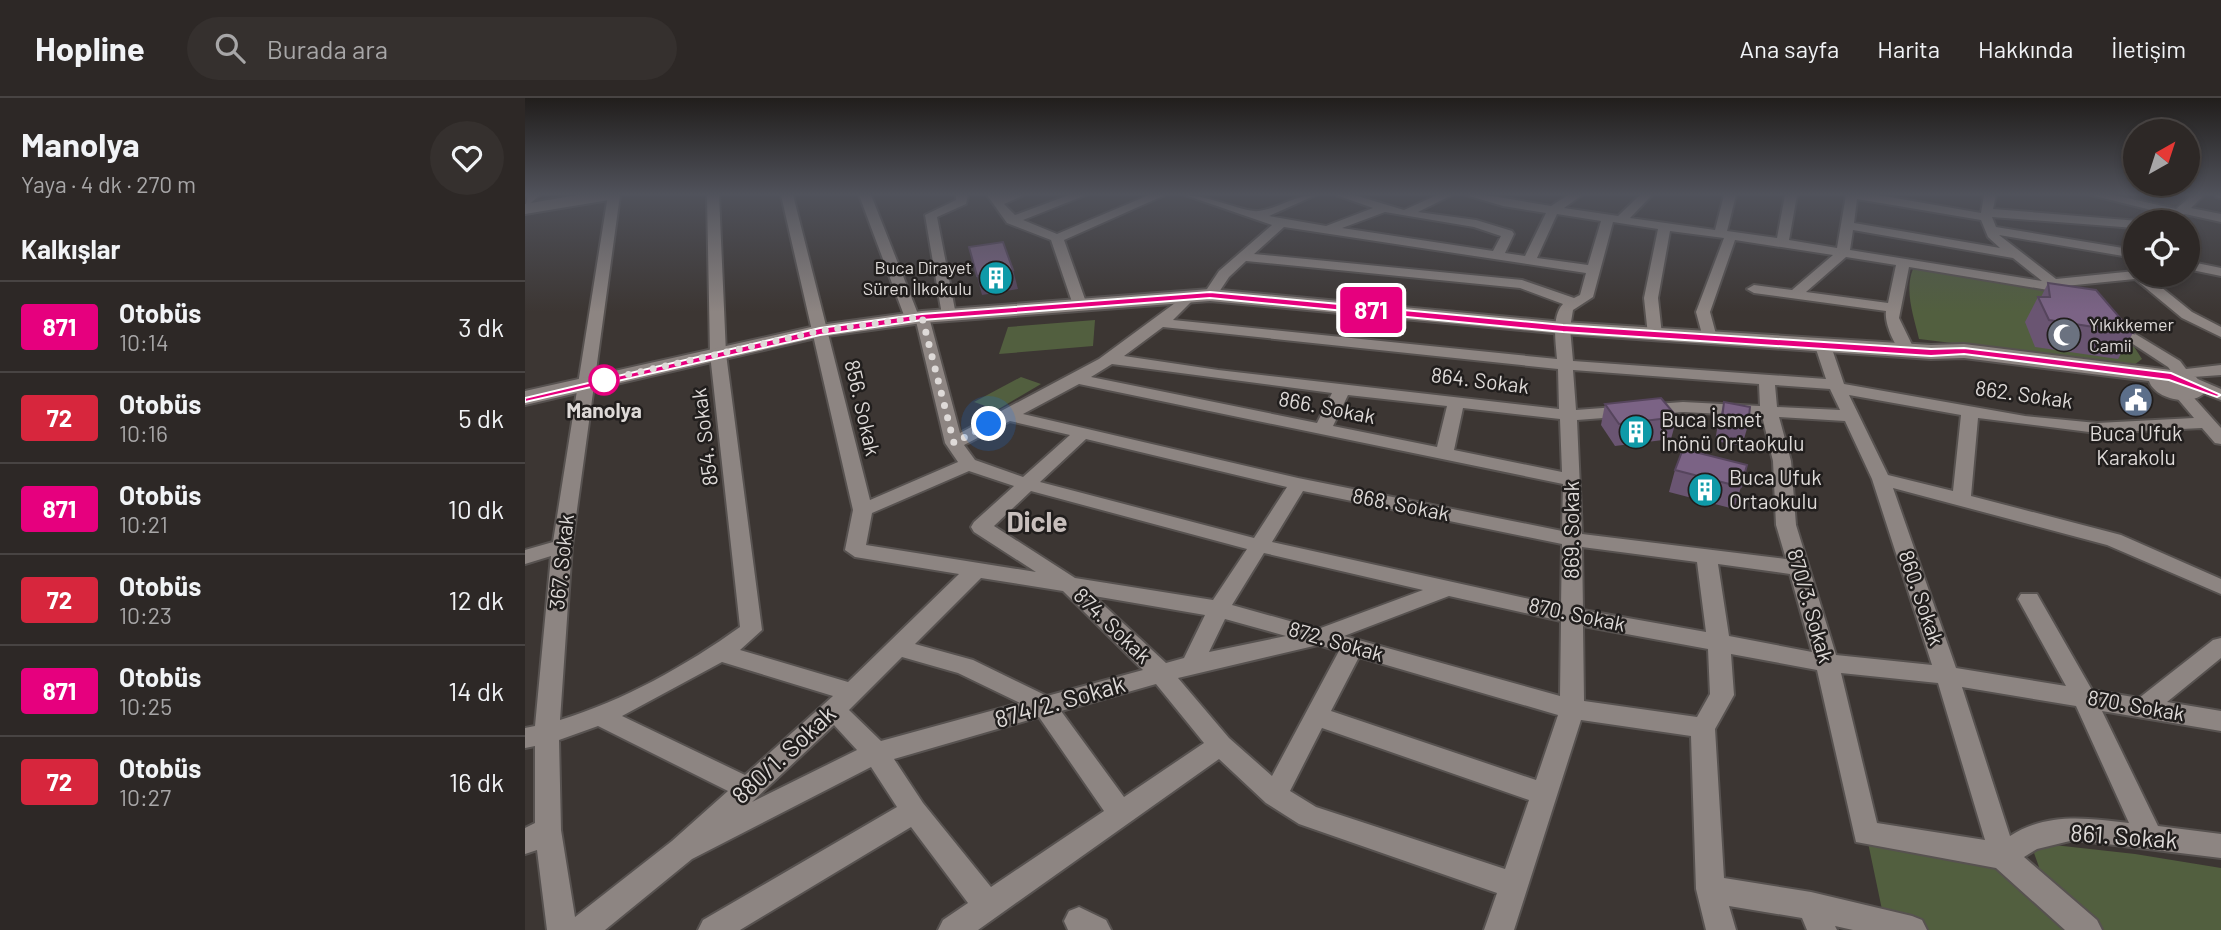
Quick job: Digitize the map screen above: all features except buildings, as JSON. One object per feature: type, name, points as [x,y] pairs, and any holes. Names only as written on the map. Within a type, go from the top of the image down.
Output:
[{"type":"main road","points":[[525,398],[820,331],[917,317],[1200,295],[1563,328],[1931,352],[2177,381]]},
{"type":"street","name":"367. Sokak","points":[[562,930],[536,836],[536,736],[605,234]]},
{"type":"street","name":"854. Sokak","points":[[714,234],[718,354],[751,630],[720,653]]},
{"type":"street","name":"856. Sokak","points":[[796,234],[863,510],[855,550]]},
{"type":"street","points":[[863,510],[969,464],[954,443],[917,317],[882,234]]},
{"type":"street","points":[[934,234],[949,315]]},
{"type":"street","points":[[1046,234],[1057,238],[1067,234]]},
{"type":"street","points":[[954,443],[1074,378],[1164,323],[1270,234]]},
{"type":"street","points":[[1349,234],[1593,270]]},
{"type":"street","points":[[1497,257],[1507,234]]},
{"type":"street","points":[[1529,262],[1542,234]]},
{"type":"street","points":[[1563,328],[1566,308],[1586,297],[1593,270],[1609,234]]},
{"type":"street","points":[[1655,335],[1651,298],[1663,234]]},
{"type":"street","points":[[1710,338],[1703,312],[1725,234],[2062,289],[2123,278]]},
{"type":"street","points":[[1782,243],[1784,234]]},
{"type":"street","points":[[1794,295],[1843,253],[1846,234]]},
{"type":"street","points":[[1898,234],[2013,254]]},
{"type":"street","points":[[1993,234],[2013,254],[2062,289]]},
{"type":"street","points":[[2013,234],[2123,253]]},
{"type":"street","points":[[1057,238],[1080,305]]},
{"type":"street","points":[[1242,257],[1522,284],[1574,303]]},
{"type":"street","points":[[1903,263],[1892,318],[1907,351]]},
{"type":"street","points":[[2200,268],[2221,272]]},
{"type":"street","points":[[2153,287],[2187,315],[2221,333]]},
{"type":"street","points":[[1754,289],[1892,308]]},
{"type":"street","points":[[2094,311],[2145,348],[2173,364],[2177,381],[2206,423],[2221,439]]},
{"type":"street","name":"862. Sokak","points":[[1164,323],[1566,365],[1766,378],[1836,386],[2025,421],[2097,428],[2206,423]]},
{"type":"street","name":"869. Sokak","points":[[1499,930],[1572,709],[1573,480],[1563,328]]},
{"type":"street","name":"860. Sokak","points":[[1823,346],[1849,416],[1881,479],[1947,675],[2003,856]]},
{"type":"street","name":"864. Sokak","points":[[1106,358],[1218,375],[1343,387],[1570,415],[1683,407],[1849,416]]},
{"type":"street","points":[[2177,381],[2221,370]]},
{"type":"street","name":"866. Sokak","points":[[1074,378],[1322,431],[1573,480]]},
{"type":"street","name":"870/3. Sokak","points":[[1766,378],[1769,410],[1782,461],[1786,525],[1827,663],[1866,833],[2003,856]]},
{"type":"street","points":[[2177,381],[2221,395]]},
{"type":"street","points":[[2177,381],[2221,402]]},
{"type":"street","points":[[1322,431],[1343,387]]},
{"type":"street","points":[[1444,455],[1456,402]]},
{"type":"street","points":[[1961,497],[1967,463],[1970,411]]},
{"type":"street","name":"868. Sokak","points":[[1007,415],[1299,484],[1571,539],[1800,568]]},
{"type":"street","points":[[1029,485],[1081,434]]},
{"type":"street","name":"870. Sokak","points":[[969,464],[992,475],[1261,546],[1719,645],[1827,663],[1947,675],[2221,720]]},
{"type":"street","points":[[1881,479],[1961,497],[2113,540],[2221,587]]},
{"type":"street","points":[[1192,665],[1219,609],[1299,484]]},
{"type":"street","name":"872. Sokak","points":[[1029,485],[981,527],[1066,582],[1219,609],[1572,709],[1703,728]]},
{"type":"street","points":[[525,556],[562,546]]},
{"type":"street","name":"874. Sokak","points":[[855,550],[1066,582],[1161,673],[1220,745],[1275,795],[1308,816],[1515,886]]},
{"type":"street","points":[[1706,555],[1719,645],[1722,695],[1703,728],[1710,890],[1721,930]]},
{"type":"street","name":"880/1. Sokak","points":[[582,930],[682,850],[842,701],[977,569]]},
{"type":"street","name":"874/2. Sokak","points":[[682,850],[876,753],[1161,673],[1319,637],[1451,587]]},
{"type":"street","points":[[2029,599],[2084,697],[2149,836]]},
{"type":"street","points":[[1275,795],[1353,646]]},
{"type":"street","points":[[2146,706],[2221,646]]},
{"type":"street","points":[[897,647],[965,666],[1020,691],[1044,706],[1121,814]]},
{"type":"street","points":[[536,736],[600,716],[720,653],[842,701],[914,811],[989,907]]},
{"type":"street","points":[[600,716],[748,789]]},
{"type":"street","points":[[1316,716],[1545,794]]},
{"type":"street","points":[[953,930],[1220,745]]},
{"type":"street","points":[[713,930],[914,811]]},
{"type":"street","name":"861. Sokak","points":[[2003,856],[2030,838],[2074,828],[2221,846]]},
{"type":"street","points":[[2003,856],[2087,930]]},
{"type":"street","points":[[1710,890],[1817,918],[1912,930]]},
{"type":"green space","points":[[1913,269],[2058,291],[2133,345],[2142,359],[2134,365],[1919,339],[1909,286]]},
{"type":"green space","points":[[1095,320],[1093,346],[999,354],[1008,327]]},
{"type":"green space","points":[[1021,377],[1041,384],[997,410],[974,402]]},
{"type":"green space","points":[[1866,833],[2003,856],[2039,867],[2034,853],[2045,844],[2135,854],[2221,868],[2221,930],[1912,930],[1885,924]]},
{"type":"bus line","name":"871","points":[[525,398],[820,331],[922,317],[1210,295],[1563,328],[1931,352],[1964,351],[2171,377],[2221,395]]},
{"type":"place","name":"Buca Dirayet Süren İlkokulu","points":[[996,278]]},
{"type":"place","name":"Yıkıkkemer Camii","points":[[2064,335]]},
{"type":"place","name":"Manolya","points":[[604,380]]},
{"type":"place","name":"Buca Ufuk Karakolu","points":[[2136,400]]},
{"type":"place","name":"Buca İsmet İnönü Ortaokulu","points":[[1636,432]]},
{"type":"place","name":"Buca Ufuk Ortaokulu","points":[[1705,490]]},
{"type":"district","name":"Dicle","points":[[1037,522]]},
{"type":"route","points":[[604,380],[820,331],[922,317],[954,443],[989,424]]}]
